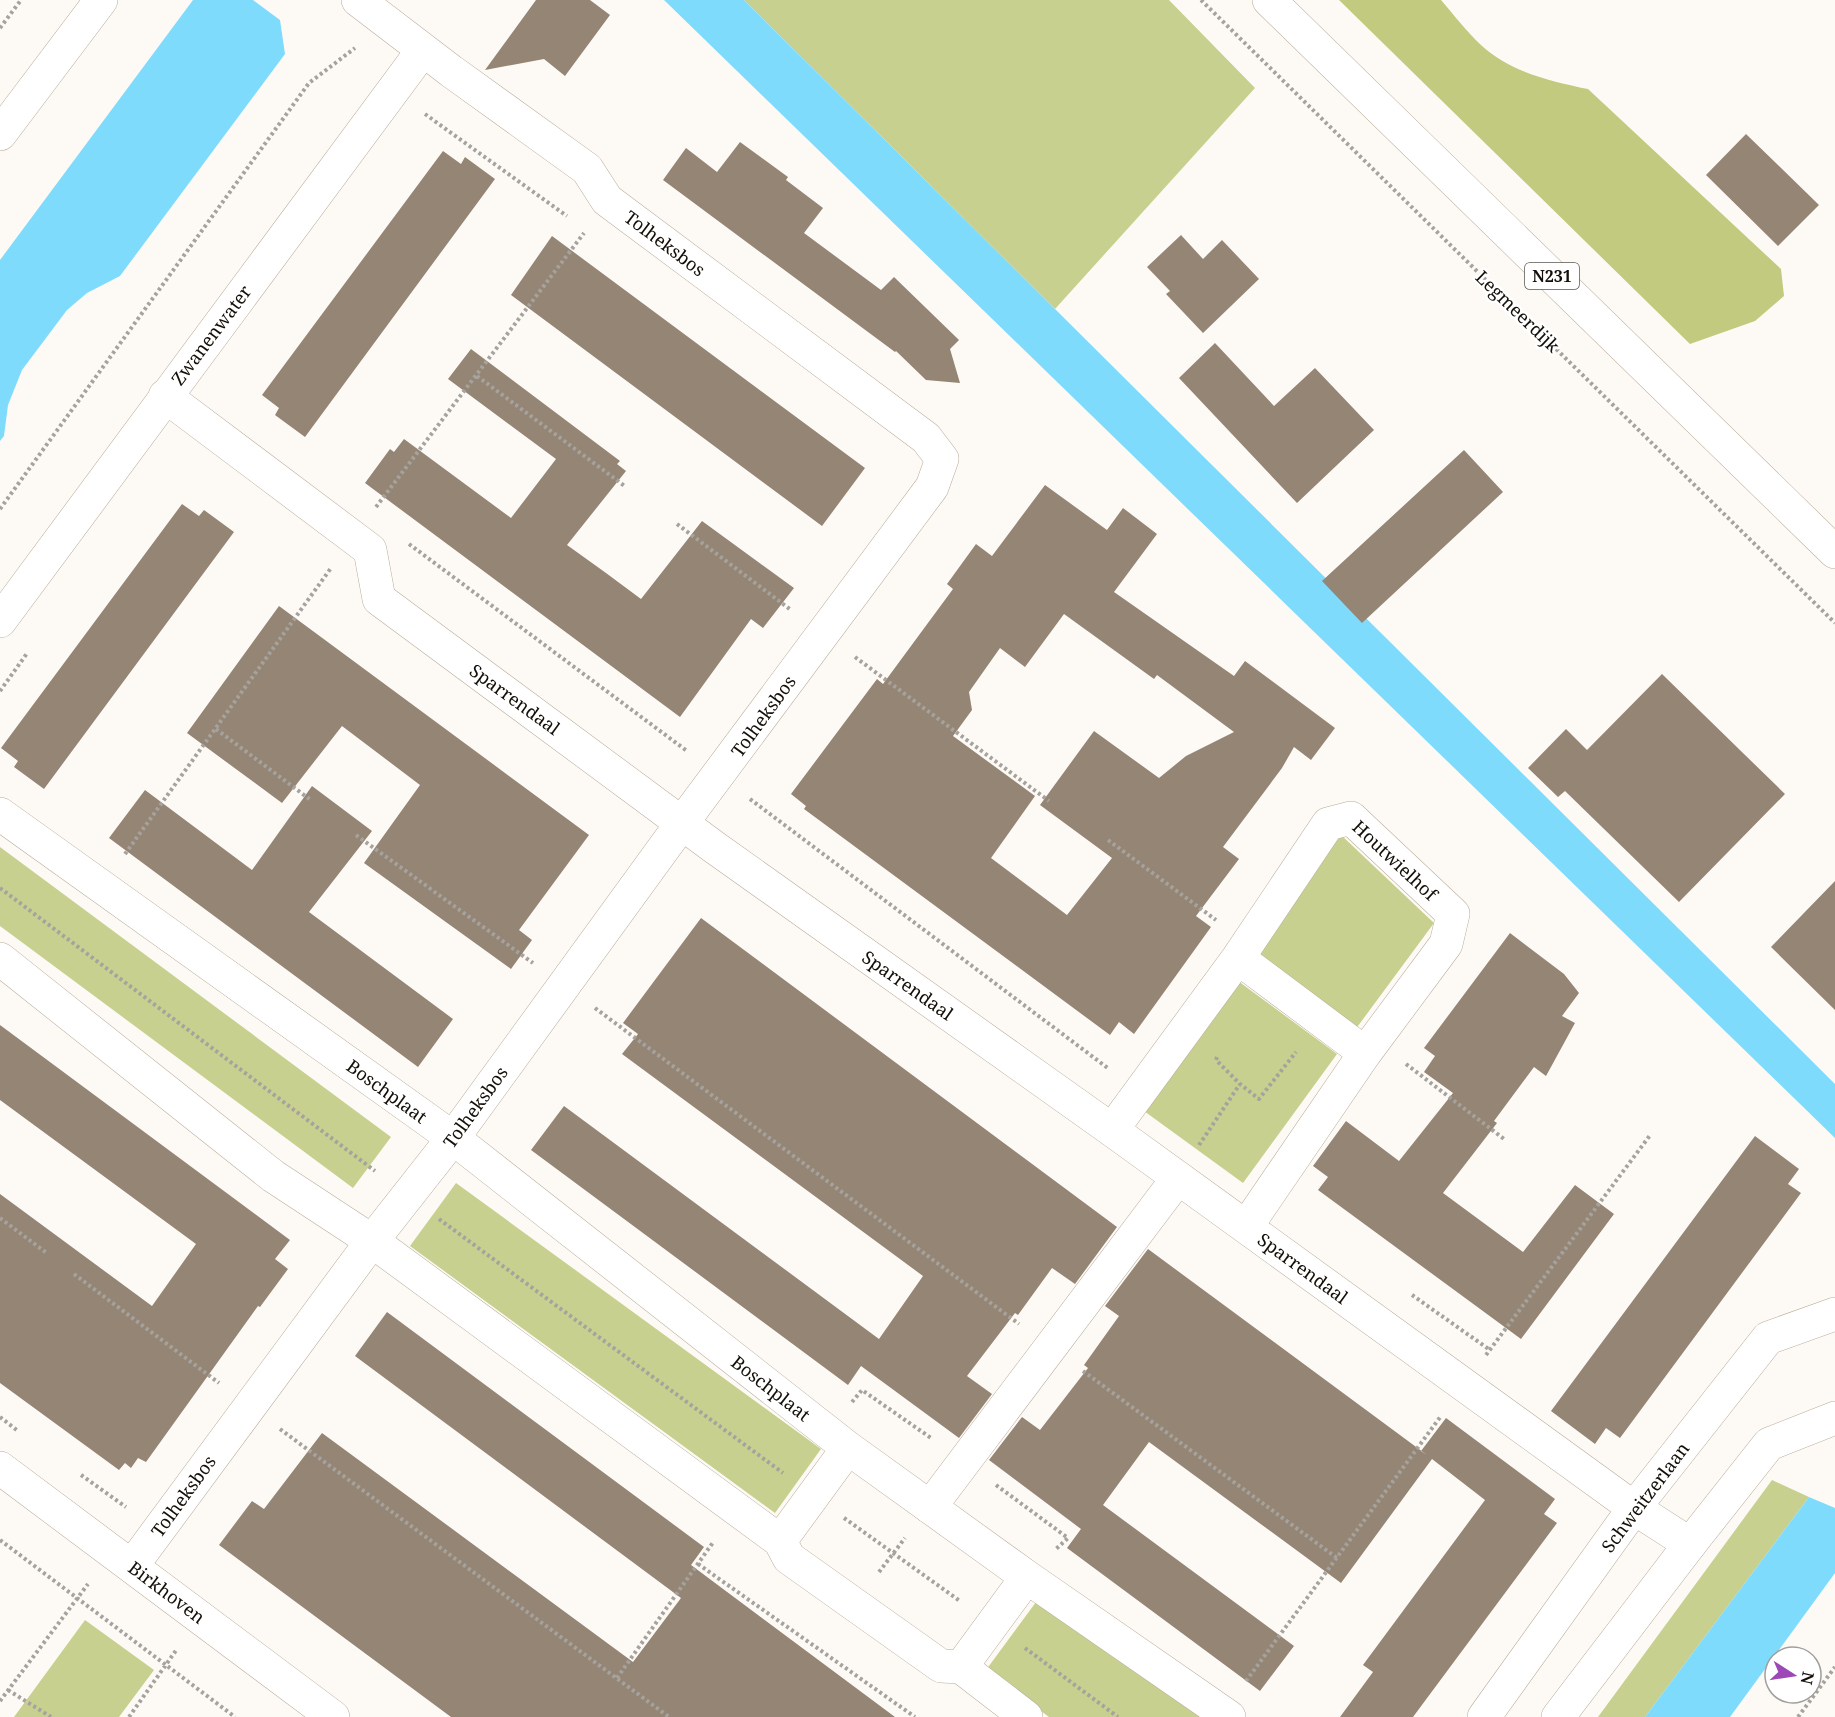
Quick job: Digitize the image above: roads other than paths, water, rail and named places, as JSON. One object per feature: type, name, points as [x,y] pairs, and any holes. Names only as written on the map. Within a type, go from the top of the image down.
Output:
[{"type":"street","points":[[0,134],[101,0]]},
{"type":"street","name":"Tolheksbos","points":[[132,1566],[372,1241],[453,1138],[682,823],[932,487],[942,459],[926,438],[607,200],[587,169],[358,0]]},
{"type":"street","name":"N231","points":[[1269,0],[1835,552]]},
{"type":"street","name":"Zwanenwater","points":[[0,621],[423,50]]},
{"type":"street","name":"Sparrendaal","points":[[165,396],[370,550],[379,599],[682,823],[1112,1130],[1634,1508],[1689,1544]]},
{"type":"street","name":"Boschplaat","points":[[0,814],[453,1138],[838,1441],[1027,1577],[1226,1715]]},
{"type":"street","name":"Houtwielhof","points":[[1112,1130],[1243,951],[1328,824],[1351,818],[1453,914],[1446,944],[1369,1047],[1246,1227]]},
{"type":"street","points":[[1243,951],[1321,1020],[1369,1047]]},
{"type":"street","points":[[0,959],[273,1176],[372,1241],[780,1541],[789,1558],[941,1666],[961,1667],[1026,1717]]},
{"type":"street","points":[[930,1507],[1178,1178]]},
{"type":"street","name":"Schweitzerlaan","points":[[1484,1717],[1634,1508],[1768,1338],[1835,1314]]},
{"type":"street","points":[[1558,1717],[1689,1544],[1769,1444],[1835,1418]]},
{"type":"street","points":[[780,1541],[814,1496],[838,1441]]},
{"type":"street","name":"Birkhoven","points":[[0,1468],[333,1717]]},
{"type":"street","points":[[961,1667],[1027,1577]]},
{"type":"water","points":[[193,0],[253,0],[280,20],[285,54],[120,276],[87,293],[67,310],[22,370],[8,405],[4,436],[0,441],[0,260]]},
{"type":"water","points":[[664,0],[744,0],[1835,1084],[1835,1138]]},
{"type":"water","points":[[1809,1497],[1835,1508],[1835,1573],[1782,1645],[1763,1645],[1763,1672],[1730,1717],[1645,1717]]}]
